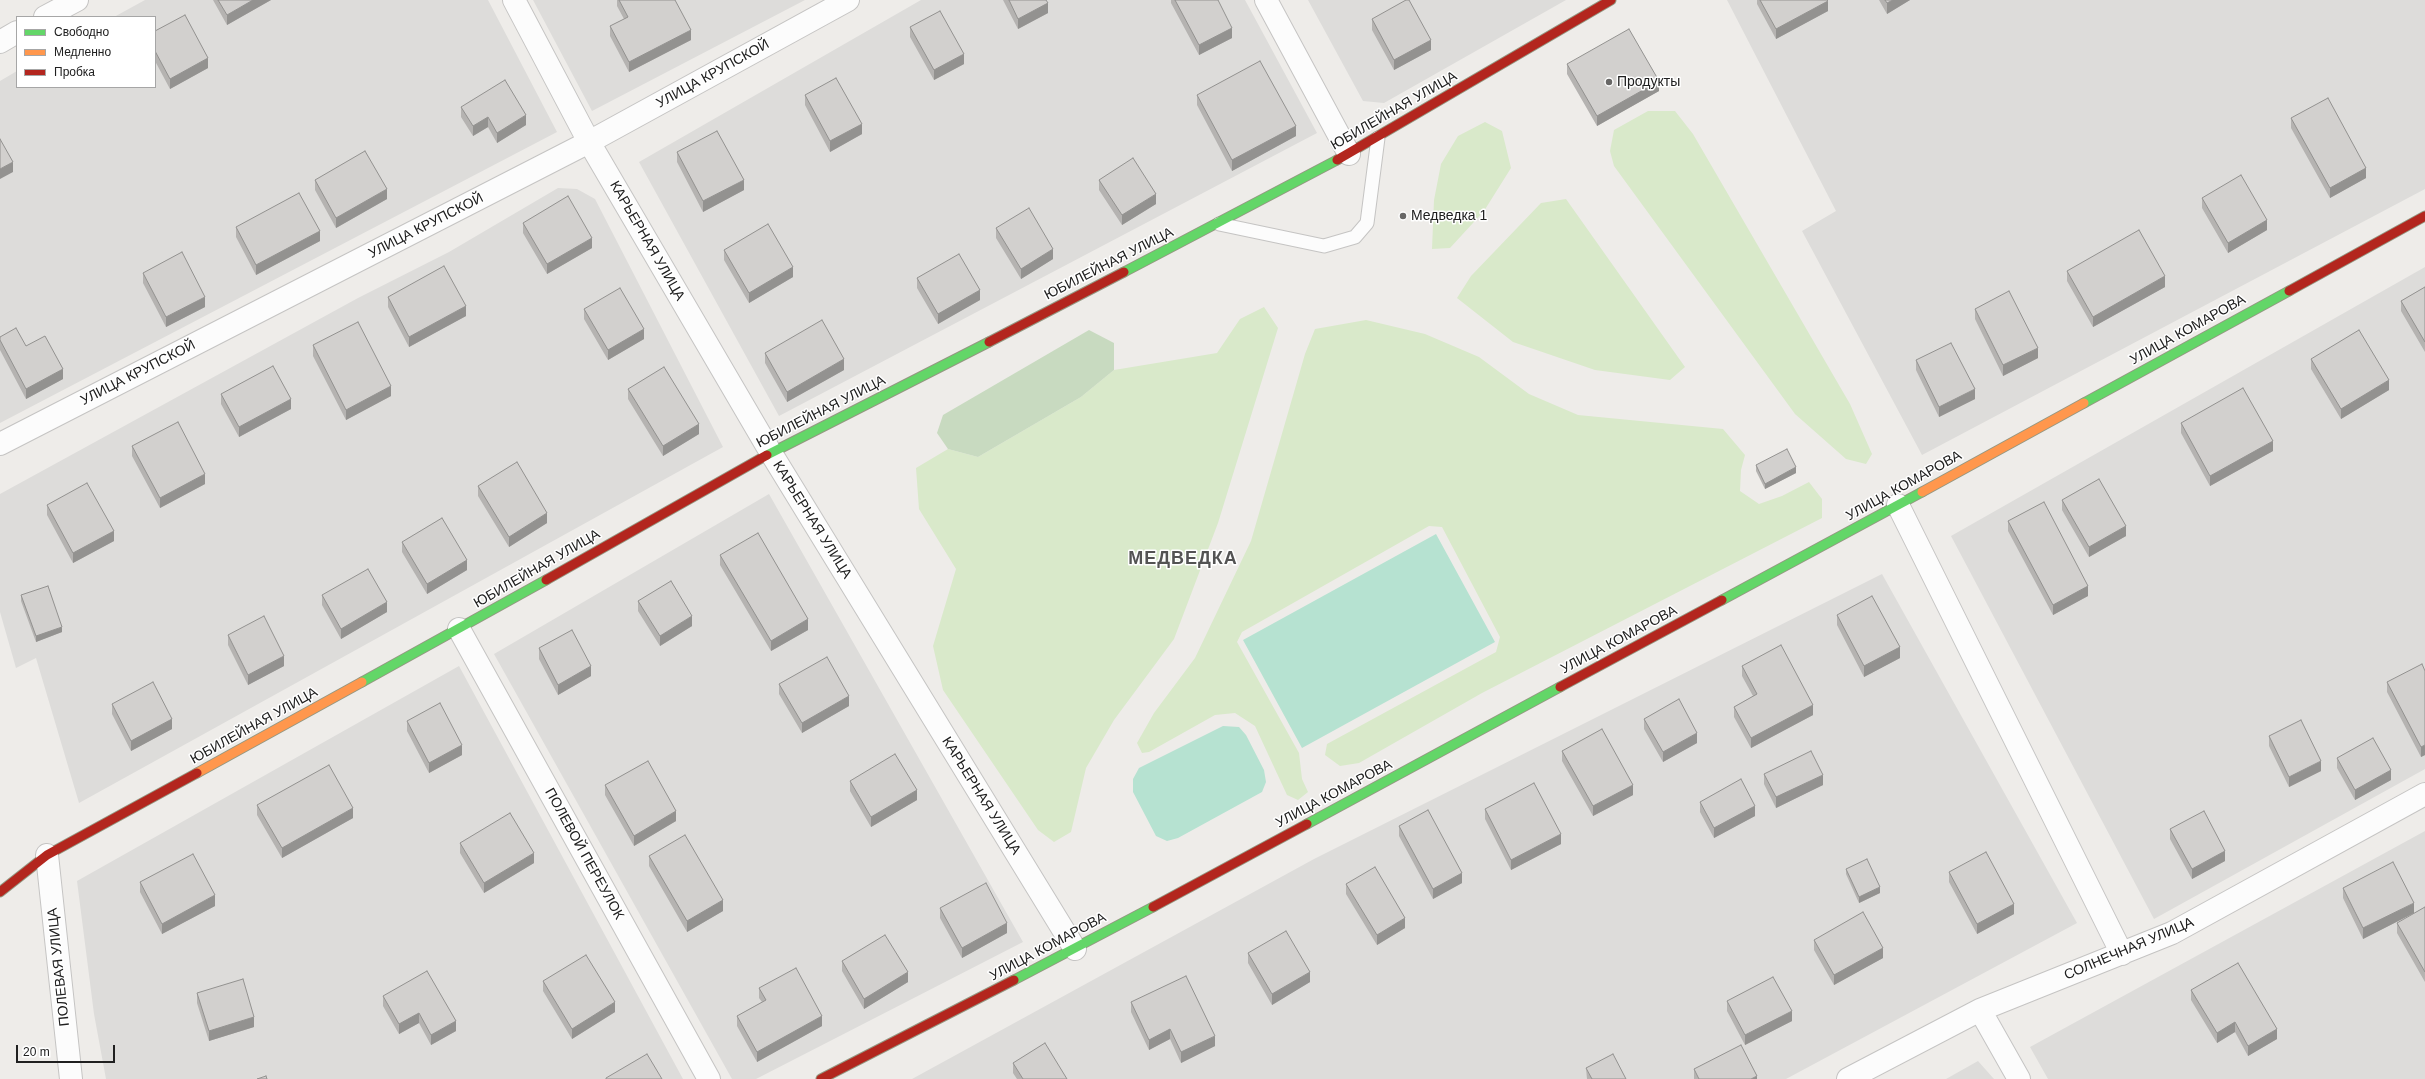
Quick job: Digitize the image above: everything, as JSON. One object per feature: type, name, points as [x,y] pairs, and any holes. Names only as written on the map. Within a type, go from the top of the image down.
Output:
[{"type":"street","points":[[47,16],[77,0]]},
{"type":"street","name":"КАРЬЕРНАЯ УЛИЦА","points":[[514,0],[589,142],[770,453],[1075,949]]},
{"type":"street","name":"УЛИЦА КРУПСКОЙ","points":[[0,444],[589,142],[848,0]]},
{"type":"street","points":[[1266,0],[1349,154]]},
{"type":"street","name":"ЮБИЛЕЙНАЯ УЛИЦА","points":[[0,892],[47,855],[459,629],[770,453],[1219,224],[1349,154],[1611,0]]},
{"type":"street","points":[[0,42],[16,33]]},
{"type":"street","name":"УЛИЦА КОМАРОВА","points":[[821,1079],[1075,949],[1898,505],[2425,216]]},
{"type":"street","points":[[1898,505],[2122,954]]},
{"type":"street","name":"ПОЛЕВОЙ ПЕРЕУЛОК","points":[[459,629],[709,1079]]},
{"type":"street","name":"СОЛНЕЧНАЯ УЛИЦА","points":[[1848,1079],[1980,1010],[2172,933],[2425,794]]},
{"type":"street","name":"ПОЛЕВАЯ УЛИЦА","points":[[47,855],[71,1079]]},
{"type":"street","points":[[1980,1010],[2019,1079]]},
{"type":"lane","points":[[1219,224],[1324,246],[1355,237],[1367,223],[1378,138]]},
{"type":"shaded area","points":[[145,0],[488,0],[557,132],[0,423],[0,81],[16,72],[16,88],[156,88],[156,16],[116,16]]},
{"type":"shaded area","points":[[533,0],[805,0],[592,111]]},
{"type":"shaded area","points":[[921,0],[1245,0],[1317,133],[779,416],[639,162]]},
{"type":"shaded area","points":[[1308,0],[1566,0],[1384,103],[1363,101]]},
{"type":"shaded area","points":[[1727,0],[2425,0],[2425,189],[1922,455],[1802,231],[1836,211]]},
{"type":"shaded area","points":[[558,188],[577,189],[595,199],[723,447],[79,803],[36,658],[16,668],[0,612],[0,494],[358,298],[449,252]]},
{"type":"shaded area","points":[[2425,267],[2425,769],[2154,919],[1951,536]]},
{"type":"shaded area","points":[[769,494],[1023,942],[756,1079],[732,1079],[494,654]]},
{"type":"shaded area","points":[[1882,574],[2077,923],[1786,1079],[912,1079],[1314,859]]},
{"type":"shaded area","points":[[459,666],[683,1079],[106,1079],[94,1014],[77,881]]},
{"type":"shaded area","points":[[2425,831],[2425,1079],[2048,1079],[2030,1047]]},
{"type":"shaded area","points":[[1978,1061],[1994,1079],[1946,1079]]},
{"type":"green space","points":[[1648,111],[1675,111],[1693,134],[1850,404],[1872,454],[1866,464],[1846,459],[1795,414],[1614,166],[1610,151],[1614,130]]},
{"type":"green space","points":[[1485,122],[1502,131],[1511,168],[1484,211],[1450,248],[1432,249],[1434,200],[1441,164],[1458,136]]},
{"type":"green space","points":[[1566,199],[1685,367],[1670,380],[1595,370],[1513,342],[1457,298],[1471,276],[1541,203]]},
{"type":"green space","points":[[1264,307],[1278,328],[1218,523],[1174,639],[1114,720],[1086,768],[1071,832],[1054,842],[1038,830],[943,690],[933,646],[956,569],[919,509],[916,468],[948,449],[978,457],[1081,397],[1114,370],[1217,353],[1240,319]]},
{"type":"green space","points":[[1366,320],[1425,334],[1479,357],[1529,394],[1578,415],[1723,429],[1745,455],[1741,470],[1740,491],[1759,504],[1782,496],[1809,482],[1822,499],[1822,518],[1482,693],[1359,763],[1340,766],[1325,755],[1327,744],[1496,652],[1500,637],[1442,527],[1429,526],[1242,632],[1237,642],[1299,753],[1302,779],[1308,792],[1298,800],[1287,795],[1255,726],[1235,713],[1215,715],[1149,752],[1142,753],[1137,743],[1154,713],[1195,658],[1251,541],[1305,354],[1315,329]]},
{"type":"green space","points":[[1089,330],[1114,343],[1114,370],[1081,397],[978,457],[948,449],[937,433],[943,415]]},
{"type":"green space","points":[[1436,534],[1495,642],[1302,748],[1243,640]]},
{"type":"green space","points":[[1223,726],[1239,727],[1246,735],[1264,770],[1266,782],[1262,792],[1178,838],[1167,841],[1156,836],[1133,792],[1133,779],[1139,768]]},
{"type":"building","points":[[218,0],[253,0],[227,15]]},
{"type":"building","points":[[619,0],[675,0],[691,30],[629,62],[610,26],[628,17]]},
{"type":"building","points":[[1009,0],[1046,0],[1048,3],[1018,19]]},
{"type":"building","points":[[1175,0],[1218,0],[1232,28],[1199,45]]},
{"type":"building","points":[[1406,0],[1409,0],[1431,40],[1394,60],[1372,19]]},
{"type":"building","points":[[1760,0],[1827,0],[1828,1],[1776,29]]},
{"type":"building","points":[[1885,0],[1893,0],[1887,3]]},
{"type":"building","points":[[940,11],[964,54],[934,70],[910,27]]},
{"type":"building","points":[[185,15],[208,58],[170,79],[156,53],[156,30]]},
{"type":"building","points":[[1629,29],[1659,81],[1597,116],[1567,64]]},
{"type":"building","points":[[1260,61],[1296,126],[1232,160],[1197,95]]},
{"type":"building","points":[[836,78],[862,124],[830,141],[805,95]]},
{"type":"building","points":[[505,80],[526,115],[497,133],[488,117],[473,126],[461,107]]},
{"type":"building","points":[[2328,98],[2366,168],[2330,188],[2291,118]]},
{"type":"building","points":[[717,131],[744,180],[703,201],[677,152]]},
{"type":"building","points":[[0,139],[13,162],[0,169]]},
{"type":"building","points":[[365,151],[387,189],[336,218],[315,180]]},
{"type":"building","points":[[1133,158],[1156,194],[1122,215],[1099,180]]},
{"type":"building","points":[[2241,175],[2267,220],[2228,243],[2202,198]]},
{"type":"building","points":[[299,193],[320,231],[256,265],[236,227]]},
{"type":"building","points":[[568,196],[592,238],[547,264],[523,223]]},
{"type":"building","points":[[1029,208],[1053,249],[1021,269],[996,228]]},
{"type":"building","points":[[768,224],[793,267],[749,293],[724,250]]},
{"type":"building","points":[[2139,230],[2165,276],[2093,317],[2067,271]]},
{"type":"building","points":[[182,252],[205,297],[166,317],[143,273]]},
{"type":"building","points":[[959,254],[980,290],[938,314],[917,278]]},
{"type":"building","points":[[444,266],[466,306],[409,337],[388,297]]},
{"type":"building","points":[[2425,287],[2425,342],[2401,301]]},
{"type":"building","points":[[620,288],[644,329],[608,350],[584,309]]},
{"type":"building","points":[[2009,291],[2038,348],[2003,365],[1975,309]]},
{"type":"building","points":[[822,320],[844,359],[787,392],[765,353]]},
{"type":"building","points":[[358,322],[391,386],[346,410],[313,345]]},
{"type":"building","points":[[16,328],[26,346],[45,336],[63,369],[26,389],[0,340],[0,337]]},
{"type":"building","points":[[2359,330],[2389,380],[2341,409],[2311,359]]},
{"type":"building","points":[[1951,343],[1975,389],[1939,407],[1916,360]]},
{"type":"building","points":[[273,366],[291,399],[239,427],[221,394]]},
{"type":"building","points":[[664,367],[699,424],[663,446],[628,389]]},
{"type":"building","points":[[2243,388],[2273,441],[2210,476],[2181,423]]},
{"type":"building","points":[[178,422],[205,474],[160,498],[132,446]]},
{"type":"building","points":[[1787,449],[1796,467],[1765,484],[1756,465]]},
{"type":"building","points":[[517,462],[547,513],[509,537],[478,486]]},
{"type":"building","points":[[2099,479],[2126,526],[2089,547],[2062,500]]},
{"type":"building","points":[[87,483],[114,531],[73,553],[47,505]]},
{"type":"building","points":[[2044,502],[2088,586],[2053,605],[2008,521]]},
{"type":"building","points":[[442,518],[467,560],[427,584],[402,542]]},
{"type":"building","points":[[758,533],[808,619],[771,641],[720,555]]},
{"type":"building","points":[[368,569],[387,602],[341,629],[322,595]]},
{"type":"building","points":[[671,581],[692,616],[660,636],[638,601]]},
{"type":"building","points":[[48,586],[62,627],[36,636],[21,595]]},
{"type":"building","points":[[1872,596],[1900,647],[1864,666],[1837,615]]},
{"type":"building","points":[[264,616],[284,656],[248,675],[228,635]]},
{"type":"building","points":[[572,630],[591,666],[558,685],[539,648]]},
{"type":"building","points":[[1781,645],[1813,705],[1751,738],[1734,707],[1757,694],[1742,666]]},
{"type":"building","points":[[827,657],[849,696],[802,723],[779,684]]},
{"type":"building","points":[[2422,664],[2425,671],[2425,745],[2421,747],[2387,682]]},
{"type":"building","points":[[153,682],[172,719],[131,741],[112,704]]},
{"type":"building","points":[[1679,699],[1697,733],[1663,752],[1644,719]]},
{"type":"building","points":[[440,703],[462,745],[429,763],[407,721]]},
{"type":"building","points":[[2301,720],[2321,761],[2289,777],[2269,736]]},
{"type":"building","points":[[1602,729],[1633,785],[1593,806],[1562,751]]},
{"type":"building","points":[[2373,738],[2391,770],[2355,790],[2337,758]]},
{"type":"building","points":[[1811,751],[1823,775],[1776,797],[1764,774]]},
{"type":"building","points":[[895,754],[917,790],[871,817],[850,781]]},
{"type":"building","points":[[648,761],[676,811],[634,836],[605,785]]},
{"type":"building","points":[[329,765],[353,808],[282,848],[257,805]]},
{"type":"building","points":[[1741,779],[1755,806],[1714,828],[1700,802]]},
{"type":"building","points":[[1534,783],[1561,834],[1511,860],[1485,809]]},
{"type":"building","points":[[1428,810],[1462,873],[1433,889],[1399,826]]},
{"type":"building","points":[[2204,811],[2225,851],[2192,869],[2170,829]]},
{"type":"building","points":[[510,813],[534,853],[484,883],[460,843]]},
{"type":"building","points":[[685,835],[723,900],[687,921],[649,856]]},
{"type":"building","points":[[1986,852],[2014,904],[1977,924],[1949,872]]},
{"type":"building","points":[[193,854],[215,895],[162,924],[140,882]]},
{"type":"building","points":[[1867,859],[1880,887],[1859,897],[1846,869]]},
{"type":"building","points":[[2393,862],[2414,903],[2363,928],[2343,888]]},
{"type":"building","points":[[1375,867],[1405,918],[1377,935],[1346,884]]},
{"type":"building","points":[[986,883],[1007,923],[962,948],[940,908]]},
{"type":"building","points":[[2425,907],[2425,972],[2397,923]]},
{"type":"building","points":[[1863,912],[1883,948],[1834,975],[1814,940]]},
{"type":"building","points":[[1286,931],[1310,972],[1272,994],[1248,953]]},
{"type":"building","points":[[885,935],[908,972],[864,999],[842,961]]},
{"type":"building","points":[[586,955],[615,1002],[572,1029],[543,981]]},
{"type":"building","points":[[2238,963],[2277,1029],[2248,1046],[2235,1022],[2217,1033],[2191,990]]},
{"type":"building","points":[[796,968],[822,1016],[757,1052],[737,1016],[766,1000],[759,988]]},
{"type":"building","points":[[427,971],[456,1021],[431,1035],[419,1013],[399,1024],[383,996]]},
{"type":"building","points":[[1186,976],[1215,1036],[1181,1052],[1170,1029],[1149,1040],[1131,1002]]},
{"type":"building","points":[[1773,977],[1792,1011],[1745,1035],[1727,1001]]},
{"type":"building","points":[[243,979],[254,1017],[209,1031],[197,993]]},
{"type":"building","points":[[1045,1043],[1067,1079],[1023,1079],[1013,1063]]},
{"type":"building","points":[[1741,1045],[1757,1076],[1751,1079],[1699,1079],[1694,1069]]},
{"type":"building","points":[[647,1054],[662,1079],[606,1079],[606,1078]]},
{"type":"building","points":[[1613,1054],[1626,1079],[1592,1079],[1586,1068]]},
{"type":"building","points":[[266,1076],[267,1079],[257,1079]]},
{"type":"traffic: fast","points":[[1124,272],[1337,160]]},
{"type":"traffic: fast","points":[[2084,403],[2289,291]]},
{"type":"traffic: fast","points":[[767,455],[989,342]]},
{"type":"traffic: fast","points":[[1722,600],[1922,492]]},
{"type":"traffic: fast","points":[[362,682],[546,580]]},
{"type":"traffic: fast","points":[[1307,824],[1560,687]]},
{"type":"traffic: fast","points":[[1014,980],[1153,907]]},
{"type":"traffic: slow","points":[[1922,492],[2084,403]]},
{"type":"traffic: slow","points":[[197,773],[362,682]]},
{"type":"traffic: jam","points":[[1337,160],[1611,0]]},
{"type":"traffic: jam","points":[[2289,291],[2425,216]]},
{"type":"traffic: jam","points":[[989,342],[1124,272]]},
{"type":"traffic: jam","points":[[546,580],[767,455]]},
{"type":"traffic: jam","points":[[1560,687],[1722,600]]},
{"type":"traffic: jam","points":[[0,892],[47,855],[197,773]]},
{"type":"traffic: jam","points":[[1153,907],[1307,824]]},
{"type":"traffic: jam","points":[[821,1079],[1014,980]]},
{"type":"place","name":"Продукты","points":[[1609,82]]},
{"type":"place","name":"Медведка 1","points":[[1403,216]]},
{"type":"district","name":"МЕДВЕДКА","points":[[1183,559]]}]
